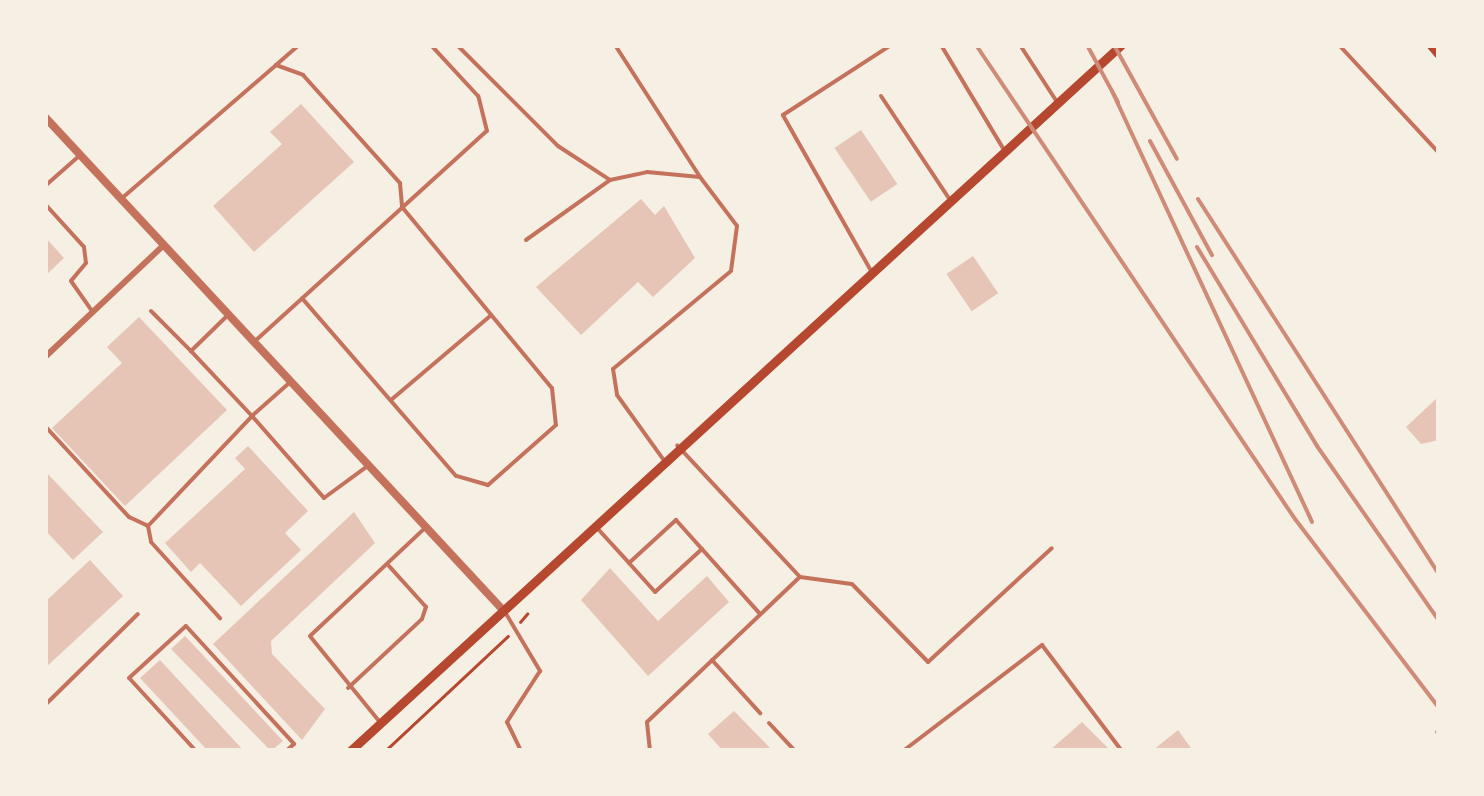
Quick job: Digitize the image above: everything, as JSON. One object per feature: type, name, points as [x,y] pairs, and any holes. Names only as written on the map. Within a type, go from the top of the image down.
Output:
[{"type":"highway","points":[[1432,45],[1439,52]]},
{"type":"main road","points":[[350,751],[948,197],[1121,45]]},
{"type":"street","points":[[45,117],[502,609]]},
{"type":"street","points":[[45,357],[164,245]]},
{"type":"lane","points":[[121,199],[299,45]]},
{"type":"lane","points":[[254,342],[488,130],[478,96],[430,45]]},
{"type":"lane","points":[[457,45],[558,146],[610,180]]},
{"type":"lane","points":[[615,45],[700,177],[737,226],[731,271],[704,301],[616,362],[611,378],[662,459]]},
{"type":"lane","points":[[870,269],[782,114],[892,45]]},
{"type":"lane","points":[[941,45],[1003,148]]},
{"type":"lane","points":[[1020,45],[1057,102]]},
{"type":"lane","points":[[1339,45],[1439,153]]},
{"type":"lane","points":[[276,64],[302,75],[400,183],[402,208],[552,388],[556,425],[488,484],[456,476],[302,298]]},
{"type":"lane","points":[[881,96],[948,197]]},
{"type":"lane","points":[[45,186],[80,154]]},
{"type":"lane","points":[[526,240],[610,180],[683,170],[700,177]]},
{"type":"lane","points":[[45,204],[84,247],[86,264],[70,281],[93,312]]},
{"type":"lane","points":[[151,311],[324,498],[369,465]]},
{"type":"lane","points":[[192,351],[228,314]]},
{"type":"lane","points":[[390,400],[491,314]]},
{"type":"lane","points":[[148,526],[252,416],[291,382]]},
{"type":"lane","points":[[45,426],[129,518],[148,526]]},
{"type":"lane","points":[[678,445],[800,578],[852,584],[928,662],[1052,548]]},
{"type":"lane","points":[[629,563],[676,520],[760,614]]},
{"type":"lane","points":[[593,524],[655,592],[702,549]]},
{"type":"lane","points":[[148,526],[151,542],[220,618]]},
{"type":"lane","points":[[380,723],[310,636],[426,527]]},
{"type":"lane","points":[[348,688],[422,620],[426,607],[388,564]]},
{"type":"lane","points":[[650,751],[648,722],[800,578]]},
{"type":"lane","points":[[502,609],[540,671],[508,722],[521,751]]},
{"type":"lane","points":[[45,705],[138,614]]},
{"type":"lane","points":[[196,751],[129,678],[186,626],[294,744],[286,751]]},
{"type":"lane","points":[[903,751],[1042,645],[1122,751]]},
{"type":"lane","points":[[712,660],[760,713]]},
{"type":"lane","points":[[769,724],[794,751]]},
{"type":"path","points":[[385,751],[508,636]]},
{"type":"building","points":[[301,104],[354,162],[254,252],[213,206],[282,144],[270,132]]},
{"type":"building","points":[[861,130],[897,184],[871,202],[834,148]]},
{"type":"building","points":[[641,199],[655,215],[664,206],[695,258],[653,297],[638,282],[581,335],[536,287]]},
{"type":"building","points":[[45,237],[64,258],[45,276]]},
{"type":"building","points":[[973,256],[998,293],[972,311],[946,274]]},
{"type":"building","points":[[139,317],[227,410],[125,506],[52,428],[122,363],[107,347]]},
{"type":"building","points":[[1437,398],[1439,440],[1421,444],[1406,427]]},
{"type":"building","points":[[248,446],[308,511],[285,533],[301,550],[241,606],[200,563],[191,572],[165,543],[245,469],[235,458]]},
{"type":"building","points":[[45,471],[103,532],[73,560],[45,530]]},
{"type":"building","points":[[354,512],[375,543],[271,641],[272,654],[325,709],[302,740],[213,644]]},
{"type":"building","points":[[90,560],[123,596],[45,668],[45,602]]},
{"type":"building","points":[[610,568],[658,621],[707,576],[729,602],[648,676],[581,600]]},
{"type":"building","points":[[185,636],[283,741],[271,751],[171,649]]},
{"type":"building","points":[[160,660],[244,751],[208,751],[140,678]]},
{"type":"building","points":[[734,711],[773,751],[723,751],[708,734]]},
{"type":"building","points":[[1082,722],[1111,751],[1049,751]]},
{"type":"building","points":[[1178,730],[1193,751],[1152,751]]},
{"type":"railway","points":[[976,45],[1295,519],[1439,708]]},
{"type":"railway","points":[[1087,45],[1118,102]]},
{"type":"railway","points":[[1114,45],[1177,159]]},
{"type":"railway","points":[[1112,91],[1312,522]]},
{"type":"railway","points":[[1150,141],[1212,255]]},
{"type":"railway","points":[[1198,199],[1439,575]]},
{"type":"railway","points":[[1197,247],[1317,446],[1439,621]]}]
